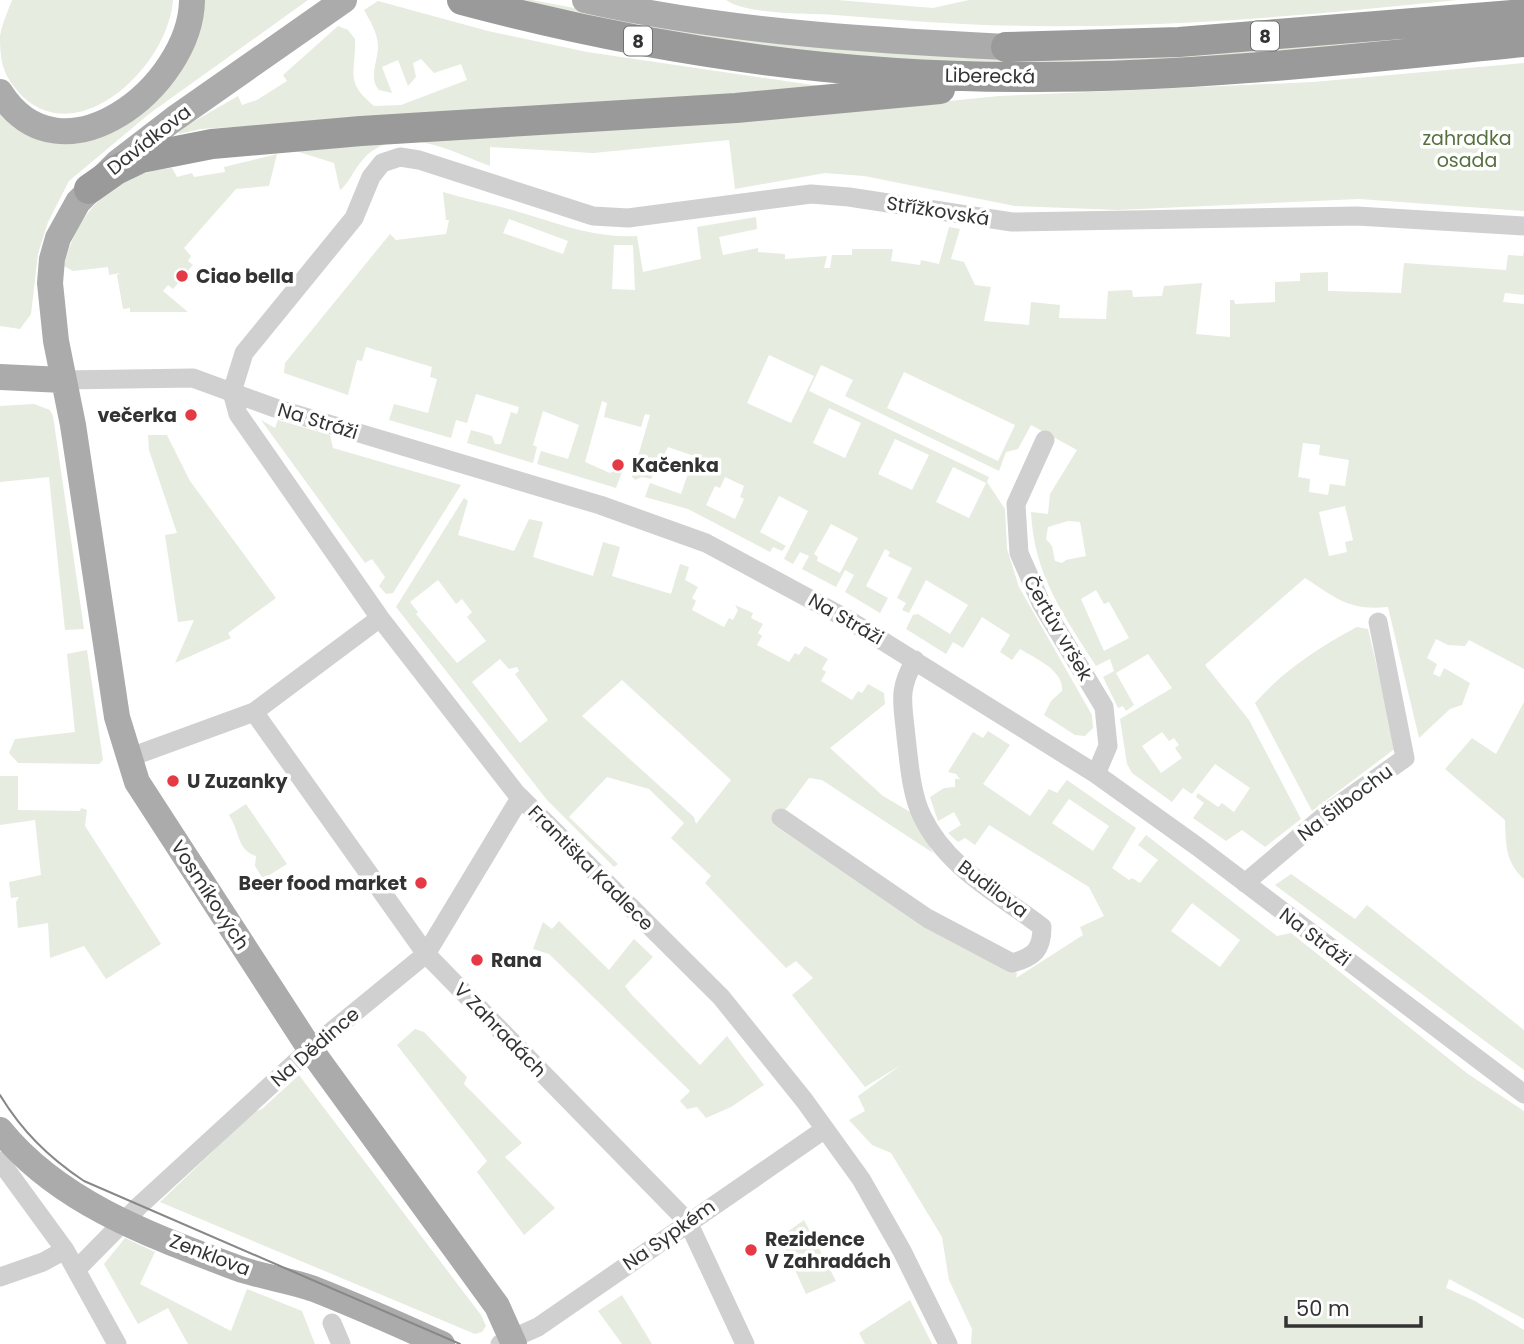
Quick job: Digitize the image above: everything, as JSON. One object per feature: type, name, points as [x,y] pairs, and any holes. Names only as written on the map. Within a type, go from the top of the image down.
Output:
[{"type":"highway","name":"Liberecká","points":[[463,0],[605,35],[735,56],[909,74],[1037,77],[1354,59],[1524,42]]},
{"type":"highway","name":"Liberecká","points":[[1006,47],[1179,42],[1524,13]]},
{"type":"highway","points":[[89,189],[116,170],[141,158],[178,149],[335,132],[881,96],[1037,77]]},
{"type":"highway","points":[[149,138],[165,147],[178,149]]},
{"type":"main road","points":[[0,92],[21,117],[36,125],[72,131],[103,124],[138,100],[173,60],[187,31],[192,0]]},
{"type":"main road","name":"Davídkova","points":[[63,380],[50,283],[52,259],[67,217],[89,189],[149,138],[230,77],[344,0]]},
{"type":"main road","name":"Liberecká","points":[[584,0],[652,15],[745,28],[859,40],[1006,47]]},
{"type":"main road","points":[[0,363],[29,376]]},
{"type":"main road","points":[[0,377],[29,376],[63,380]]},
{"type":"main road","name":"Vosmíkových","points":[[63,380],[117,717],[137,782],[310,1049],[497,1306],[508,1342]]},
{"type":"main road","name":"Zenklova","points":[[0,1130],[18,1153],[67,1192],[124,1221],[239,1268],[312,1288],[442,1344]]},
{"type":"street","name":"Střížkovská","points":[[232,392],[244,353],[354,218],[371,177],[382,163],[400,157],[419,160],[593,216],[628,218],[811,194],[849,197],[1012,222],[1357,215],[1524,226]]},
{"type":"street","name":"Na Stráži","points":[[63,380],[193,379],[275,408],[673,529],[706,543],[798,591],[915,660],[1096,774],[1524,1094]]},
{"type":"street","name":"Františka Kadlece","points":[[232,392],[238,414],[380,618],[520,798],[721,997],[825,1129],[868,1191],[948,1344]]},
{"type":"street","name":"Čertův vršek","points":[[1045,440],[1016,504],[1019,553],[1041,603],[1104,707],[1108,746],[1096,774]]},
{"type":"street","points":[[128,758],[254,712],[380,618]]},
{"type":"street","name":"Na Šilbochu","points":[[1245,883],[1330,811],[1405,758],[1378,622]]},
{"type":"street","name":"Budilova","points":[[781,818],[927,918],[1012,963],[1036,953],[1042,941],[1042,927],[978,882],[947,854],[921,815],[909,758],[902,692],[902,685],[915,660]]},
{"type":"street","name":"V Zahradách","points":[[254,712],[426,954],[688,1222],[744,1344]]},
{"type":"street","name":"Na Dědince","points":[[76,1270],[124,1221],[310,1049],[426,954],[520,798]]},
{"type":"street","name":"Na Sypkém","points":[[508,1342],[538,1326],[825,1129]]},
{"type":"street","points":[[2,1157],[65,1250],[117,1344]]},
{"type":"street","points":[[0,1277],[43,1262],[65,1250]]},
{"type":"street","points":[[332,1323],[341,1344]]},
{"type":"green space","points":[[12,0],[173,0],[167,27],[153,54],[134,79],[110,98],[84,111],[58,113],[33,104],[10,81],[5,71],[0,36]]},
{"type":"green space","points":[[199,0],[308,0],[149,114],[69,181],[48,222],[38,254],[31,314],[20,329],[0,326],[0,111],[114,128]]},
{"type":"green space","points":[[500,0],[532,0],[717,35],[1383,38],[1524,32],[1182,59],[957,64],[714,43]]},
{"type":"green space","points":[[726,0],[837,0],[933,8],[969,0],[1457,0],[1210,21],[1024,26],[778,12],[748,8]]},
{"type":"green space","points":[[378,1],[488,31],[587,52],[833,88],[201,129],[179,134],[179,130],[238,96],[242,105],[257,100],[287,81],[283,75],[338,26],[348,30],[355,39],[355,83],[374,106],[401,105],[467,80],[461,64],[434,73],[421,59],[413,63],[416,77],[408,86],[398,60],[382,67],[392,93],[379,90],[374,80],[378,42],[364,10]]},
{"type":"green space","name":"zahradka osada","points":[[1524,63],[1524,211],[1359,199],[1117,210],[1015,206],[864,176],[825,173],[735,189],[729,140],[593,153],[490,147],[490,166],[427,143],[395,142],[380,146],[366,156],[340,190],[334,163],[280,146],[879,108],[999,96],[1313,82]]},
{"type":"green space","points":[[277,154],[269,186],[236,189],[184,248],[191,256],[188,261],[193,265],[186,273],[177,272],[180,281],[173,289],[168,285],[163,291],[188,312],[130,312],[130,308],[123,309],[117,275],[120,273],[109,275],[108,267],[73,271],[64,266],[78,228],[101,198],[116,186],[152,171],[172,168],[177,177],[192,173],[194,177],[225,172],[224,167]]},
{"type":"green space","points":[[443,192],[585,231],[637,236],[643,272],[701,259],[697,227],[756,217],[757,229],[719,237],[723,255],[758,248],[758,252],[785,254],[785,259],[827,256],[824,268],[830,268],[832,255],[852,255],[852,249],[893,249],[891,261],[920,265],[921,260],[939,264],[949,227],[960,229],[951,259],[964,262],[975,285],[991,287],[984,321],[1029,325],[1031,302],[1060,305],[1059,318],[1106,319],[1108,291],[1132,290],[1133,297],[1162,296],[1164,286],[1202,283],[1196,334],[1230,337],[1230,300],[1234,300],[1235,304],[1275,302],[1275,282],[1300,281],[1300,273],[1328,272],[1328,291],[1401,293],[1404,263],[1506,270],[1508,255],[1523,256],[1524,250],[1524,295],[1505,293],[1503,302],[1524,304],[1524,669],[1469,640],[1465,646],[1448,645],[1436,639],[1427,658],[1437,664],[1433,674],[1440,677],[1444,668],[1470,683],[1462,705],[1450,709],[1419,738],[1388,607],[1363,607],[1344,602],[1305,578],[1205,665],[1249,720],[1301,819],[1265,847],[1242,830],[1226,841],[1193,818],[1204,803],[1196,797],[1198,793],[1218,807],[1222,803],[1234,812],[1250,788],[1215,764],[1192,794],[1183,788],[1172,802],[1132,773],[1127,764],[1120,719],[1172,688],[1148,654],[1116,673],[1134,705],[1126,711],[1123,706],[1118,708],[1103,677],[1114,671],[1110,659],[1096,666],[1052,593],[1038,555],[1031,512],[1048,514],[1050,494],[1077,450],[1031,425],[1018,449],[1006,452],[999,471],[845,396],[853,380],[821,365],[809,391],[989,477],[987,482],[1005,509],[1007,549],[1019,587],[1092,715],[1093,728],[1085,736],[1075,735],[1044,715],[1051,701],[1062,691],[1059,677],[1054,671],[1020,649],[1012,660],[1000,652],[1010,635],[982,617],[963,648],[953,642],[946,654],[906,629],[913,615],[918,614],[950,634],[968,605],[926,580],[909,613],[902,610],[906,603],[897,598],[912,568],[888,556],[890,552],[885,549],[866,586],[888,598],[880,613],[845,592],[854,575],[845,570],[836,587],[802,569],[809,556],[800,552],[793,564],[784,559],[808,511],[779,496],[760,532],[786,546],[782,551],[773,547],[770,552],[688,509],[645,497],[650,483],[681,494],[694,456],[668,447],[651,479],[642,477],[635,480],[632,477],[650,415],[645,414],[641,427],[604,417],[607,403],[602,401],[585,462],[610,473],[616,470],[622,472],[616,488],[537,464],[541,451],[568,459],[579,425],[543,411],[533,445],[537,447],[533,463],[467,443],[471,430],[492,436],[495,444],[501,444],[511,412],[517,414],[519,407],[476,394],[467,423],[456,420],[451,438],[389,420],[394,404],[428,413],[437,379],[430,377],[432,367],[366,347],[362,361],[357,360],[348,395],[284,373],[285,363],[390,234],[396,240],[446,234],[449,220],[446,220]],"holes":[[[509,219],[568,241],[563,254],[503,233]],[[614,245],[633,245],[635,290],[612,289]],[[769,355],[814,376],[791,423],[747,403]],[[904,372],[1015,425],[998,461],[887,408]],[[829,408],[861,423],[845,458],[813,443]],[[895,439],[929,455],[912,490],[878,474]],[[1303,443],[1320,445],[1319,455],[1349,460],[1345,486],[1330,484],[1328,495],[1309,492],[1310,479],[1298,477]],[[953,467],[986,483],[969,518],[936,502]],[[725,477],[744,486],[740,497],[744,499],[735,519],[706,505],[715,486],[720,488]],[[1345,506],[1353,540],[1345,542],[1347,552],[1329,556],[1319,512]],[[1068,521],[1080,522],[1086,556],[1062,563],[1055,561],[1052,546],[1046,539],[1048,527]],[[831,524],[858,538],[840,573],[817,561],[818,557],[814,554]],[[1096,590],[1104,604],[1109,602],[1129,638],[1104,651],[1081,599]],[[1162,732],[1169,741],[1174,738],[1179,745],[1175,748],[1182,758],[1161,773],[1142,746]]]},
{"type":"green space","points":[[34,404],[50,410],[53,416],[84,629],[65,630],[49,477],[0,482],[0,406]]},
{"type":"green space","points":[[261,420],[275,428],[278,420],[330,435],[333,448],[461,485],[393,593],[386,594],[379,586],[385,577],[372,559],[365,563]]},
{"type":"green space","points":[[148,435],[167,435],[190,481],[276,598],[228,633],[231,638],[175,663],[194,620],[178,622],[165,535],[177,533],[149,450]]},
{"type":"green space","points":[[464,498],[468,501],[458,535],[514,551],[529,519],[543,522],[533,557],[593,576],[603,542],[620,547],[612,576],[671,594],[680,564],[689,567],[685,580],[698,587],[692,598],[696,601],[692,610],[724,627],[729,618],[733,620],[738,610],[735,605],[753,613],[751,618],[763,624],[758,633],[762,636],[757,645],[789,662],[795,653],[799,655],[805,646],[828,659],[822,669],[826,672],[821,681],[852,700],[858,691],[862,693],[868,684],[884,693],[885,704],[830,748],[883,796],[912,813],[933,853],[822,780],[809,778],[774,825],[920,923],[1017,973],[1016,978],[1083,935],[1080,927],[1104,916],[1089,887],[989,825],[975,845],[965,838],[958,842],[948,833],[961,825],[954,812],[938,821],[930,797],[944,788],[955,787],[955,779],[960,779],[956,774],[948,772],[973,732],[983,738],[988,731],[1010,745],[983,784],[1030,816],[1049,789],[1057,793],[1067,780],[1136,828],[1112,868],[1129,880],[1132,878],[1140,883],[1158,860],[1138,845],[1146,835],[1277,936],[1291,933],[1468,1074],[1524,1111],[1524,1319],[1449,1279],[1446,1288],[1475,1301],[1524,1330],[1524,1344],[971,1344],[972,1329],[949,1280],[942,1237],[891,1153],[872,1145],[849,1120],[865,1111],[858,1096],[901,1065],[865,1087],[792,995],[813,978],[796,961],[786,968],[705,883],[711,876],[671,838],[684,823],[649,789],[607,777],[569,817],[618,864],[614,867],[547,800],[396,607]],"holes":[[[438,580],[456,604],[462,599],[472,612],[467,617],[486,641],[457,663],[416,614],[418,612],[410,602]],[[500,659],[509,669],[517,667],[519,671],[515,674],[548,720],[520,743],[472,682]],[[622,680],[731,780],[696,824],[694,817],[582,716]],[[1069,799],[1109,826],[1093,851],[1052,823]],[[1192,903],[1240,940],[1220,967],[1171,931]]]},
{"type":"green space","points":[[1357,627],[1368,629],[1396,748],[1312,811],[1255,703],[1302,660]]},
{"type":"green space","points":[[87,650],[103,760],[99,764],[18,763],[9,753],[15,739],[75,732],[67,654]]},
{"type":"green space","points":[[1524,702],[1524,879],[1510,859],[1506,845],[1505,820],[1445,769],[1472,738],[1496,754]]},
{"type":"green space","points":[[0,776],[18,776],[18,810],[87,810],[85,826],[161,944],[106,979],[84,946],[50,958],[48,923],[18,928],[16,902],[19,897],[11,898],[9,882],[41,875],[35,820],[0,825]]},
{"type":"green space","points":[[246,804],[287,864],[263,879],[255,866],[256,856],[242,845],[229,815]]},
{"type":"green space","points":[[1291,874],[1355,919],[1367,905],[1524,1030],[1524,1070],[1275,885]]},
{"type":"green space","points":[[559,921],[609,970],[634,939],[653,957],[625,986],[631,994],[700,1065],[727,1036],[764,1085],[731,1107],[706,1118],[697,1107],[687,1109],[680,1101],[690,1091],[549,954],[533,949],[543,922],[552,929]]},
{"type":"green space","points":[[415,1029],[424,1032],[467,1077],[464,1084],[522,1143],[505,1157],[555,1208],[524,1235],[477,1172],[487,1161],[397,1045]]},
{"type":"green space","points":[[299,1075],[481,1315],[486,1326],[482,1332],[475,1334],[160,1202],[254,1112],[262,1109]]},
{"type":"green space","points":[[804,1220],[836,1281],[806,1294],[780,1237]]},
{"type":"green space","points":[[125,1238],[155,1252],[140,1284],[231,1331],[247,1289],[302,1311],[315,1344],[188,1344],[168,1308],[138,1324],[104,1264]]},
{"type":"green space","points":[[622,1295],[652,1344],[622,1344],[598,1311]]},
{"type":"green space","points":[[910,1300],[932,1344],[865,1344],[859,1333]]},
{"type":"tram line","points":[[0,1095],[17,1120],[37,1142],[84,1181],[460,1344]]},
{"type":"place","name":"Ciao bella","points":[[182,276]]},
{"type":"place","name":"večerka","points":[[191,415]]},
{"type":"place","name":"Kačenka","points":[[618,465]]},
{"type":"place","name":"U Zuzanky","points":[[173,781]]},
{"type":"place","name":"Beer food market","points":[[421,883]]},
{"type":"place","name":"Rana","points":[[477,960]]},
{"type":"place","name":"Rezidence V Zahradách","points":[[751,1250]]}]
